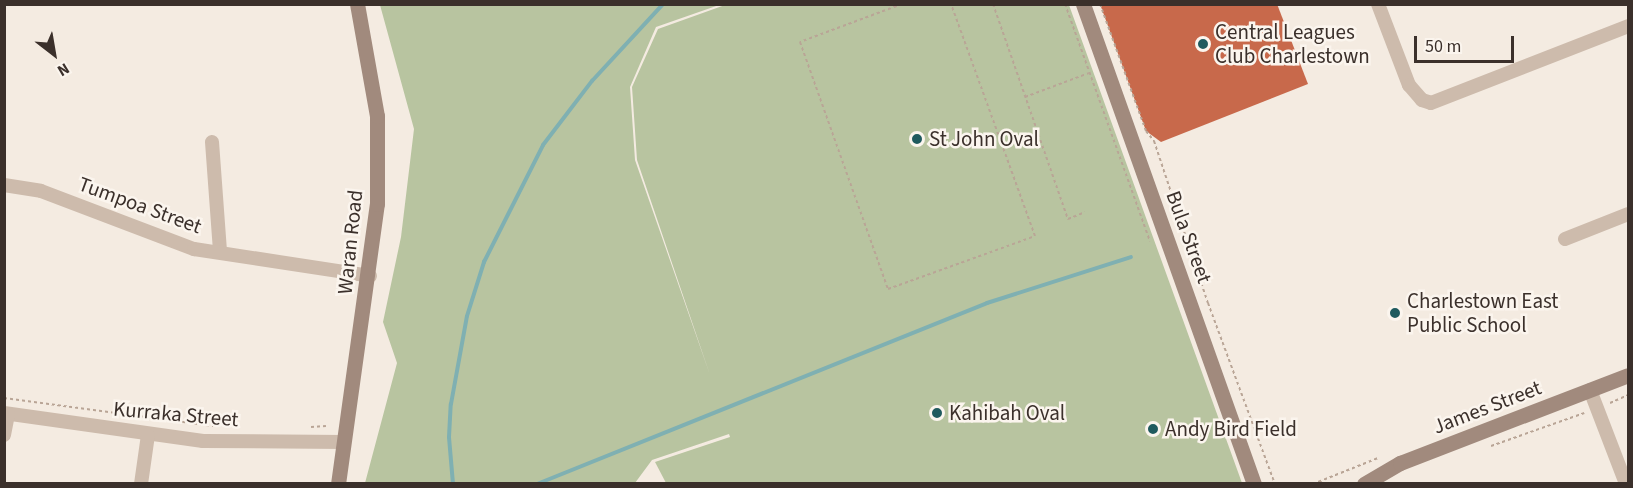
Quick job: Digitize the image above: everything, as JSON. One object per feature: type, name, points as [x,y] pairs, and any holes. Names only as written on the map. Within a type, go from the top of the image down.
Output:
[{"type":"street","name":"Waran Road","points":[[338,483],[370,276],[377,204],[377,117],[357,4]]},
{"type":"street","name":"Bula Street","points":[[1083,4],[1254,483]]},
{"type":"street","points":[[1378,4],[1409,85],[1422,100],[1442,100],[1629,26]]},
{"type":"street","points":[[212,142],[220,252]]},
{"type":"street","name":"Tumpoa Street","points":[[4,185],[41,191],[174,243],[370,276]]},
{"type":"street","points":[[1565,240],[1629,214]]},
{"type":"street","name":"James Street","points":[[1364,483],[1400,463],[1629,375]]},
{"type":"street","points":[[1590,390],[1626,483]]},
{"type":"street","points":[[4,435],[6,414]]},
{"type":"street","name":"Kurraka Street","points":[[6,414],[203,441],[344,442]]},
{"type":"street","points":[[141,483],[148,435]]},
{"type":"path","points":[[902,4],[800,42],[888,289],[1035,236],[951,4]]},
{"type":"path","points":[[993,4],[1068,219],[1085,212]]},
{"type":"path","points":[[1065,4],[1150,240]]},
{"type":"path","points":[[1100,4],[1146,131],[1154,141],[1275,483]]},
{"type":"path","points":[[1025,97],[1106,67]]},
{"type":"path","points":[[1608,404],[1629,395]]},
{"type":"path","points":[[4,398],[222,427]]},
{"type":"path","points":[[1491,446],[1585,413]]},
{"type":"path","points":[[306,428],[326,426]]},
{"type":"green space","points":[[380,5],[719,5],[656,27],[630,87],[635,160],[710,375],[637,160],[632,87],[658,29],[725,5],[1069,5],[1242,483],[666,483],[655,462],[730,437],[729,434],[652,460],[635,483],[365,483],[397,363],[383,322],[401,237],[414,129]]},
{"type":"building","name":"Central Leagues Club Charlestown","points":[[1100,4],[1277,4],[1308,84],[1161,142],[1146,131]]},
{"type":"waterway","points":[[453,484],[449,437],[451,404],[467,316],[484,262],[543,145],[592,81],[663,4]]},
{"type":"waterway","points":[[537,484],[987,303],[1131,257]]},
{"type":"place","name":"Central Leagues Club Charlestown","points":[[1203,44]]},
{"type":"place","name":"St John Oval","points":[[917,139]]},
{"type":"place","name":"Charlestown East Public School","points":[[1395,313]]},
{"type":"place","name":"Kahibah Oval","points":[[937,413]]},
{"type":"place","name":"Andy Bird Field","points":[[1153,429]]}]
